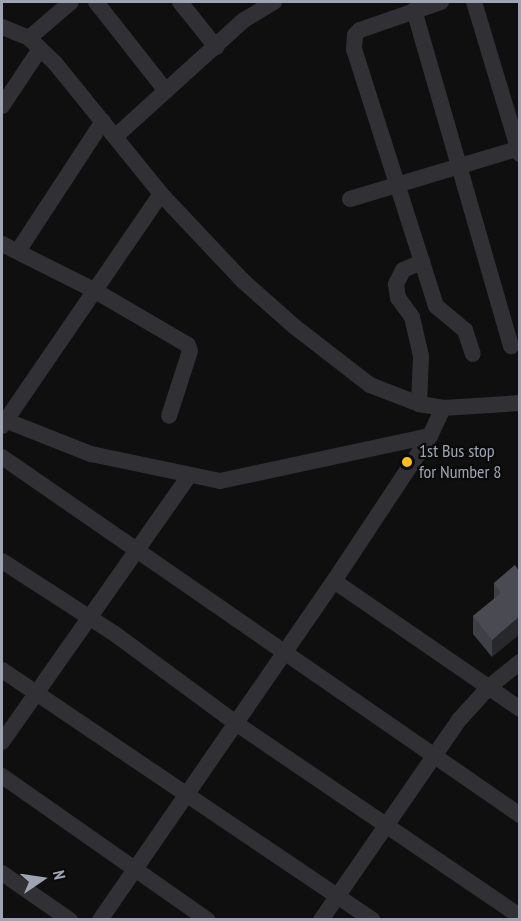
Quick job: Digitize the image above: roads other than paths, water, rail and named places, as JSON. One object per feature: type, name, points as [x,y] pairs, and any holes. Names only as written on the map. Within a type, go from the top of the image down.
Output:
[{"type":"street","points":[[2,106],[35,44],[71,2]]},
{"type":"street","points":[[96,2],[166,91]]},
{"type":"street","points":[[180,2],[216,47]]},
{"type":"street","points":[[116,136],[244,20],[274,2]]},
{"type":"street","points":[[441,2],[360,30],[354,41],[400,184],[435,306],[468,333],[472,354]]},
{"type":"street","points":[[350,199],[519,151],[474,2]]},
{"type":"street","points":[[414,10],[462,166],[511,346]]},
{"type":"street","points":[[2,27],[35,44],[104,121],[161,194],[243,281],[340,365],[370,385],[419,404],[443,408],[519,404]]},
{"type":"street","points":[[18,251],[104,121]]},
{"type":"street","points":[[161,194],[92,289],[3,421],[91,454],[189,476],[229,480],[430,436]]},
{"type":"street","points":[[2,244],[92,289],[188,345],[190,351],[169,416]]},
{"type":"street","points":[[419,404],[421,356],[412,317],[398,298],[396,284],[404,270],[422,262]]},
{"type":"street","points":[[100,920],[188,796],[334,581],[430,436],[443,408]]},
{"type":"street","points":[[2,457],[134,552],[519,815]]},
{"type":"street","points":[[2,742],[189,476]]},
{"type":"street","points":[[2,561],[89,617],[237,724],[519,916]]},
{"type":"street","points":[[334,581],[519,709]]},
{"type":"street","points":[[321,920],[459,720],[489,687],[519,662]]},
{"type":"street","points":[[2,670],[372,920]]},
{"type":"street","points":[[2,776],[208,920]]},
{"type":"street","points":[[2,873],[70,920]]},
{"type":"place","name":"1st Bus stop for Number 8","points":[[407,462]]}]
